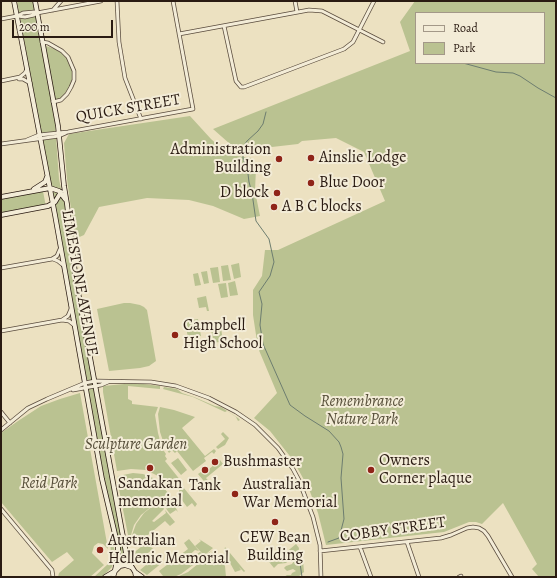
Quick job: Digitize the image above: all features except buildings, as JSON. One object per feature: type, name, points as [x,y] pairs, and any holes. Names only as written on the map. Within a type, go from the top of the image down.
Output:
[{"type":"main road","name":"LIMESTONE AVENUE","points":[[14,1],[50,188],[106,497],[118,547],[118,556],[113,577]]},
{"type":"main road","name":"LIMESTONE AVENUE","points":[[35,1],[59,134],[76,281],[127,558],[136,577]]},
{"type":"main road","points":[[30,191],[45,182],[47,175]]},
{"type":"main road","points":[[1,215],[48,206],[60,193],[64,186]]},
{"type":"main road","points":[[1,197],[50,188],[64,196],[67,204]]},
{"type":"main road","points":[[42,208],[52,212],[55,215]]},
{"type":"main road","points":[[105,577],[120,566],[125,565],[142,577]]},
{"type":"street","points":[[53,10],[61,1]]},
{"type":"street","points":[[69,1],[69,7]]},
{"type":"street","points":[[75,1],[82,4]]},
{"type":"street","points":[[1,19],[17,16],[25,17],[37,13],[101,1]]},
{"type":"street","points":[[117,1],[119,42],[126,78],[141,119]]},
{"type":"street","points":[[173,1],[179,34],[309,10],[322,11],[383,42]]},
{"type":"street","points":[[295,1],[297,12]]},
{"type":"street","points":[[224,26],[236,81],[244,87],[344,49],[353,42],[374,1]]},
{"type":"street","name":"QUICK STREET","points":[[1,144],[193,109],[179,34]]},
{"type":"street","points":[[42,42],[48,43],[62,51],[68,57],[74,71],[74,80],[67,94],[61,100],[53,102]]},
{"type":"street","points":[[15,79],[23,75],[27,68]]},
{"type":"street","points":[[1,81],[23,79],[30,84]]},
{"type":"street","points":[[1,268],[52,259],[57,256],[60,249]]},
{"type":"street","points":[[52,259],[63,265]]},
{"type":"street","points":[[62,320],[68,316],[71,309]]},
{"type":"street","points":[[1,331],[62,320],[69,321],[74,325]]},
{"type":"street","points":[[1,430],[28,408],[71,390],[96,384],[146,381],[176,386],[209,398],[245,418],[259,428],[278,448],[293,469],[301,484],[314,517],[320,551],[321,577]]},
{"type":"street","points":[[1,412],[10,423]]},
{"type":"street","points":[[1,509],[52,570],[53,577]]},
{"type":"street","name":"COBBY STREET","points":[[320,551],[441,538],[467,528],[479,528],[488,536],[512,577]]},
{"type":"street","points":[[406,542],[419,577]]},
{"type":"street","points":[[360,547],[371,577]]},
{"type":"green space","points":[[17,1],[33,1],[55,123],[59,179],[66,207],[121,535],[128,564],[118,566],[119,559]]},
{"type":"green space","name":"Remembrance Nature Park","points":[[415,1],[556,1],[556,577],[539,577],[532,569],[537,564],[503,503],[482,524],[469,522],[444,532],[326,545],[318,513],[309,489],[293,460],[270,431],[254,418],[277,393],[258,348],[253,315],[253,290],[262,276],[265,250],[278,250],[385,201],[364,152],[336,138],[302,141],[298,144],[263,148],[245,152],[240,151],[230,144],[213,129],[410,51],[400,22]]},
{"type":"green space","points":[[46,46],[55,49],[67,57],[73,71],[70,87],[60,99],[55,101]]},
{"type":"green space","points":[[190,116],[211,139],[229,155],[252,158],[256,168],[255,191],[260,216],[244,219],[213,206],[189,200],[147,198],[99,207],[84,235],[75,239],[64,143],[69,134]]},
{"type":"green space","points":[[43,191],[46,207],[1,215],[1,199]]},
{"type":"green space","points":[[239,263],[241,277],[234,279],[231,265]]},
{"type":"green space","points":[[228,265],[231,280],[223,281],[221,266]]},
{"type":"green space","points":[[218,267],[220,282],[213,283],[210,268]]},
{"type":"green space","points":[[207,271],[209,283],[204,284],[201,272]]},
{"type":"green space","points":[[198,273],[201,285],[195,286],[193,274]]},
{"type":"green space","points":[[235,281],[238,295],[230,296],[228,283]]},
{"type":"green space","points":[[226,283],[228,297],[221,298],[218,284]]},
{"type":"green space","points":[[206,296],[209,311],[207,311],[206,307],[199,308],[197,298]]},
{"type":"green space","points":[[124,303],[140,305],[147,310],[156,361],[149,366],[140,368],[109,371],[97,309]]},
{"type":"green space","points":[[198,319],[201,336],[188,338],[185,321]]},
{"type":"green space","points":[[221,328],[223,341],[214,343],[211,330]]},
{"type":"green space","name":"Sculpture Garden","points":[[135,383],[160,386],[160,389],[128,386],[128,399],[132,401],[132,404],[158,407],[155,415],[162,448],[166,454],[165,456],[167,459],[165,461],[181,481],[174,487],[170,486],[156,475],[146,470],[131,469],[117,471],[103,386]]},
{"type":"green space","points":[[164,387],[177,389],[182,393],[221,407],[238,418],[240,420],[238,421],[236,417],[227,411],[225,412],[193,397],[163,389]]},
{"type":"green space","name":"Reid Park","points":[[80,393],[108,549],[103,544],[98,543],[94,546],[92,553],[104,565],[90,577],[58,577],[59,573],[74,560],[67,552],[52,562],[1,502],[1,433],[41,406]]},
{"type":"green space","points":[[160,407],[195,417],[182,428],[205,456],[214,449],[216,451],[214,454],[212,452],[204,458],[206,461],[193,471],[177,451],[175,453],[172,450],[169,453],[165,447],[160,432],[158,414]]},
{"type":"green space","points":[[223,432],[229,438],[225,445],[218,449],[216,447],[225,439],[221,434]]},
{"type":"green space","points":[[178,458],[187,470],[181,475],[171,463]]},
{"type":"green space","points":[[220,460],[223,464],[206,478],[216,490],[213,492],[198,474],[201,472],[203,474]]},
{"type":"green space","points":[[133,473],[143,474],[153,478],[160,483],[168,493],[141,515],[134,525],[131,535],[128,535],[117,479],[118,476]]},
{"type":"green space","points":[[183,487],[197,504],[195,507],[192,503],[187,507],[179,496],[179,490]]},
{"type":"green space","points":[[169,495],[178,512],[176,510],[170,514],[162,503],[163,500]]},
{"type":"green space","points":[[163,498],[161,503],[164,509],[152,521],[154,522],[166,513],[165,510],[175,522],[170,526],[165,521],[137,544],[132,538],[136,524],[144,513]]},
{"type":"green space","points":[[189,539],[199,551],[195,550],[184,560],[185,562],[200,552],[205,555],[213,550],[181,574],[174,577],[163,576],[159,571],[188,549],[184,543]]},
{"type":"green space","points":[[199,539],[213,548],[206,554],[202,553],[195,546],[201,541]]},
{"type":"green space","points":[[113,540],[115,555],[112,567],[102,577],[94,577],[108,564],[111,553],[110,542]]},
{"type":"green space","points":[[147,542],[153,549],[134,564],[131,555]]},
{"type":"green space","points":[[296,544],[299,548],[298,555],[293,556],[286,563],[278,564],[274,568],[265,557],[264,552],[266,551],[277,561]]},
{"type":"green space","points":[[225,547],[245,571],[244,572],[239,567],[241,570],[235,572],[224,552]]},
{"type":"green space","points":[[214,551],[225,566],[226,577],[177,577],[188,572]]},
{"type":"green space","points":[[158,555],[163,562],[147,575],[140,570]]},
{"type":"green space","points":[[295,559],[303,560],[304,572],[298,577],[284,577],[291,575],[296,571],[293,569],[287,571],[284,568],[292,564]]},
{"type":"waterway","points":[[467,64],[496,72],[513,73],[556,98]]},
{"type":"waterway","points":[[266,112],[263,124],[243,147],[243,158],[252,193],[256,221],[269,239],[274,262],[270,276],[259,292],[262,304],[260,325],[263,344],[290,405],[329,431],[339,442],[341,447],[343,454],[341,478],[344,519],[339,538],[328,542]]},
{"type":"waterway","points":[[299,556],[302,577]]},
{"type":"place","name":"Ainslie Lodge","points":[[311,158]]},
{"type":"place","name":"Administration Building","points":[[279,159]]},
{"type":"place","name":"Blue Door","points":[[311,183]]},
{"type":"place","name":"D block","points":[[277,193]]},
{"type":"place","name":"A B C blocks","points":[[274,207]]},
{"type":"place","name":"Campbell High School","points":[[175,335]]},
{"type":"place","name":"Bushmaster","points":[[215,462]]},
{"type":"place","name":"Sandakan memorial","points":[[150,468]]},
{"type":"place","name":"Tank","points":[[205,470]]},
{"type":"place","name":"Owners Corner plaque","points":[[371,470]]},
{"type":"place","name":"Australian War Memorial","points":[[235,494]]},
{"type":"place","name":"CEW Bean Building","points":[[275,522]]},
{"type":"place","name":"Australian Hellenic Memorial","points":[[100,550]]}]
